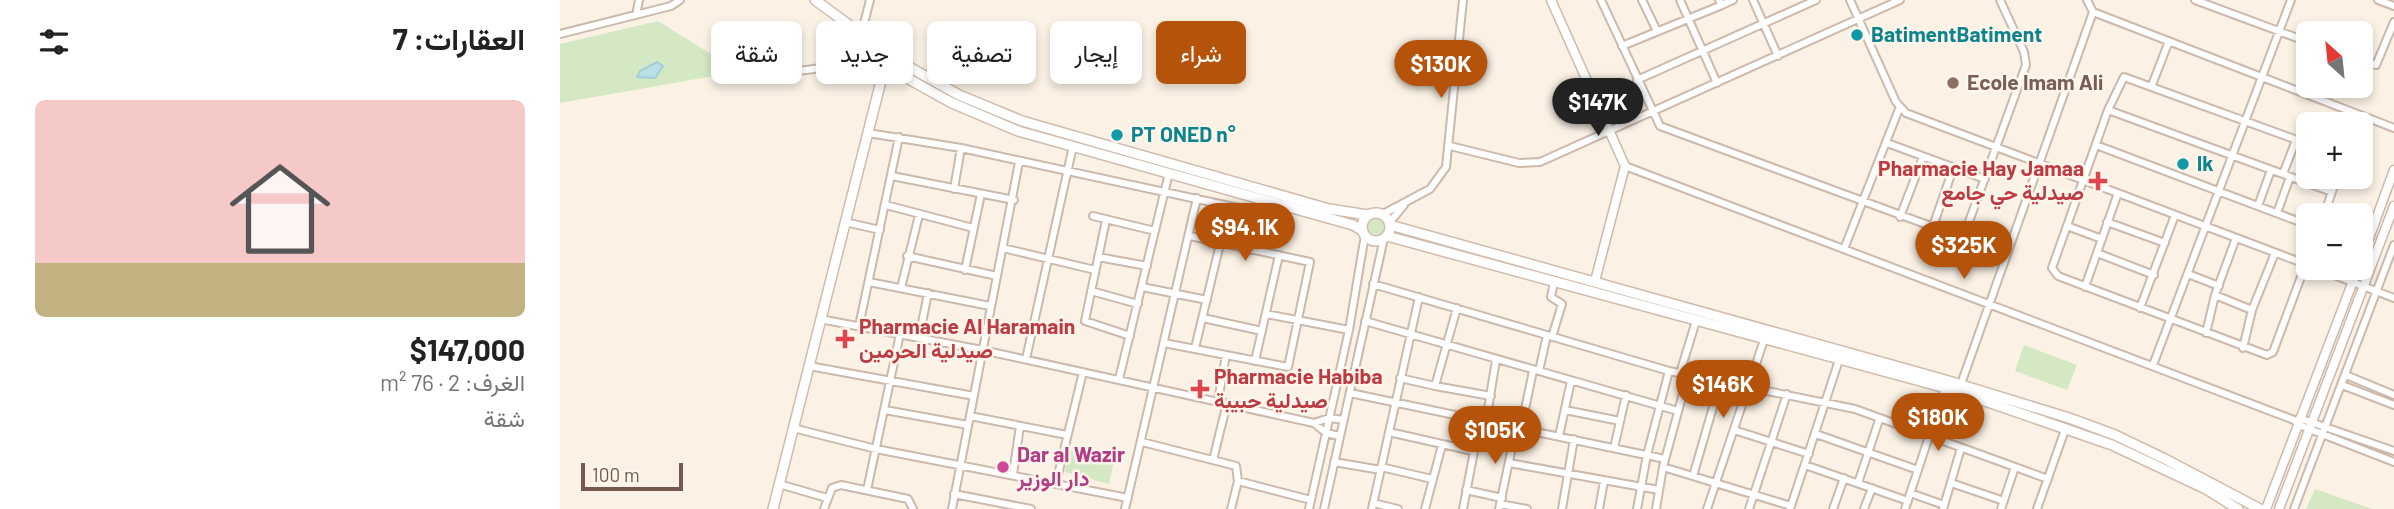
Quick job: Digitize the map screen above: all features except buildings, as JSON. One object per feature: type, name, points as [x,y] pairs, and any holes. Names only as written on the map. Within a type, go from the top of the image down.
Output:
[{"type":"main road","points":[[815,0],[843,21]]},
{"type":"main road","points":[[913,68],[968,99],[1022,121],[1329,208],[1388,220],[1961,384],[2115,435],[2264,509],[2271,509]]},
{"type":"main road","points":[[913,81],[988,120],[1353,225],[1372,240],[1385,237],[1554,282],[1945,388],[2066,427],[2163,468],[2238,509]]},
{"type":"main road","points":[[773,509],[879,84]]},
{"type":"main road","points":[[871,119],[890,84]]},
{"type":"main road","points":[[1364,233],[1368,215]]},
{"type":"main road","points":[[1385,237],[1388,220]]},
{"type":"street","points":[[636,15],[639,0]]},
{"type":"street","points":[[560,34],[671,6],[681,0]]},
{"type":"street","points":[[864,21],[870,0]]},
{"type":"street","points":[[1388,220],[1411,200],[1430,189],[1440,179],[1448,161],[1463,0]]},
{"type":"street","points":[[1551,0],[1625,166],[1595,281]]},
{"type":"street","points":[[1601,0],[1657,124],[1664,129],[1900,218],[1963,238],[2026,60],[2000,0]]},
{"type":"street","points":[[1642,0],[1657,31]]},
{"type":"street","points":[[1680,0],[1717,83]]},
{"type":"street","points":[[1622,46],[1733,0]]},
{"type":"street","points":[[1753,0],[1777,56]]},
{"type":"street","points":[[1637,80],[1816,0]]},
{"type":"street","points":[[1843,249],[1899,109],[1850,0]]},
{"type":"street","points":[[1450,146],[1518,163],[1535,163],[1900,0]]},
{"type":"street","points":[[2087,0],[2093,12],[2296,89]]},
{"type":"street","points":[[2195,0],[2296,37]]},
{"type":"street","points":[[2152,365],[2171,320],[2260,75],[2291,0]]},
{"type":"street","points":[[2378,0],[2394,6]]},
{"type":"street","points":[[1961,384],[2093,12]]},
{"type":"street","points":[[2373,64],[2378,62],[2394,22]]},
{"type":"street","points":[[2152,85],[2169,41]]},
{"type":"street","points":[[2277,213],[2296,140],[2127,77],[2121,79],[2108,110],[2052,268],[2059,276],[2085,287],[2267,355],[2273,352],[2300,280]]},
{"type":"street","points":[[2320,98],[2394,128]]},
{"type":"street","points":[[1899,109],[2296,259]]},
{"type":"street","points":[[2108,110],[2332,192]]},
{"type":"street","points":[[868,133],[961,148],[1067,173],[1196,198],[1248,212],[1255,220],[1251,250]]},
{"type":"street","points":[[859,326],[899,137]]},
{"type":"street","points":[[1887,143],[1985,179]]},
{"type":"street","points":[[2096,145],[2296,221]]},
{"type":"street","points":[[1026,359],[1073,146]]},
{"type":"street","points":[[954,189],[961,148]]},
{"type":"street","points":[[1900,218],[1923,157]]},
{"type":"street","points":[[951,509],[990,306],[1014,200],[1019,162]]},
{"type":"street","points":[[1625,166],[2298,421],[2325,425],[2394,451]]},
{"type":"street","points":[[1932,229],[1953,169]]},
{"type":"street","points":[[2258,206],[2271,170]]},
{"type":"street","points":[[2373,227],[2394,170]]},
{"type":"street","points":[[1119,379],[1169,173]]},
{"type":"street","points":[[892,176],[1014,200]]},
{"type":"street","points":[[2328,203],[2333,189]]},
{"type":"street","points":[[2085,287],[2118,192]]},
{"type":"street","points":[[965,270],[981,194]]},
{"type":"street","points":[[1125,509],[1190,236],[1196,198]]},
{"type":"street","points":[[886,205],[973,228]]},
{"type":"street","points":[[2279,509],[2394,206]]},
{"type":"street","points":[[901,288],[919,215]]},
{"type":"street","points":[[2140,308],[2175,215]]},
{"type":"street","points":[[1093,216],[1155,231]]},
{"type":"street","points":[[1106,220],[1086,323],[1130,336]]},
{"type":"street","points":[[845,222],[880,230]]},
{"type":"street","points":[[2107,222],[2165,243]]},
{"type":"street","points":[[2067,226],[2102,239]]},
{"type":"street","points":[[1308,509],[1349,330],[1364,233]]},
{"type":"street","points":[[1164,343],[1288,367],[1300,319],[1311,265],[1307,261],[1190,236]]},
{"type":"street","points":[[1324,509],[1385,237]]},
{"type":"street","points":[[2206,333],[2215,295],[2236,238]]},
{"type":"street","points":[[1195,348],[1220,244]]},
{"type":"street","points":[[2294,509],[2394,245]]},
{"type":"street","points":[[1003,248],[1096,270]]},
{"type":"street","points":[[2097,253],[2154,275]]},
{"type":"street","points":[[2243,348],[2252,310],[2275,253]]},
{"type":"street","points":[[907,256],[997,276]]},
{"type":"street","points":[[1255,361],[1279,256]]},
{"type":"street","points":[[1098,257],[1147,266]]},
{"type":"street","points":[[2188,274],[2219,286]]},
{"type":"street","points":[[2348,280],[2394,298]]},
{"type":"street","points":[[869,282],[990,306]]},
{"type":"street","points":[[1500,504],[1518,428],[1562,304],[1551,297],[1554,282]]},
{"type":"street","points":[[2264,509],[2353,282]]},
{"type":"street","points":[[1373,284],[1669,371],[1720,383],[1826,401],[2048,479]]},
{"type":"street","points":[[1142,287],[1207,300]]},
{"type":"street","points":[[1091,291],[1138,303]]},
{"type":"street","points":[[919,338],[928,293]]},
{"type":"street","points":[[2215,295],[2252,310]]},
{"type":"street","points":[[1398,509],[1372,506],[1419,297]]},
{"type":"street","points":[[1435,386],[1457,308]]},
{"type":"street","points":[[1266,314],[1349,330]]},
{"type":"street","points":[[1203,318],[1262,331]]},
{"type":"street","points":[[821,319],[1026,359],[1314,422],[1329,418],[1344,421]]},
{"type":"street","points":[[1365,321],[1678,411]]},
{"type":"street","points":[[1680,373],[1696,321]]},
{"type":"street","points":[[867,490],[900,334]]},
{"type":"street","points":[[1707,509],[1764,340]]},
{"type":"street","points":[[1218,401],[1226,355]]},
{"type":"street","points":[[1463,509],[1473,450],[1491,396],[1496,360]]},
{"type":"street","points":[[1350,393],[1647,456],[1715,484],[1790,507],[1839,360]]},
{"type":"street","points":[[809,366],[974,396]]},
{"type":"street","points":[[1637,509],[1647,456],[1669,371]]},
{"type":"street","points":[[1056,483],[1083,372]]},
{"type":"street","points":[[1656,509],[1664,463],[1688,374]]},
{"type":"street","points":[[2346,375],[2394,395]]},
{"type":"street","points":[[1399,378],[1491,396]]},
{"type":"street","points":[[1559,436],[1571,381]]},
{"type":"street","points":[[1693,476],[1720,383]]},
{"type":"street","points":[[2342,385],[2394,405]]},
{"type":"street","points":[[1905,509],[1945,388]]},
{"type":"street","points":[[1749,509],[1787,394]]},
{"type":"street","points":[[1614,448],[1626,395]]},
{"type":"street","points":[[1213,460],[1227,403]]},
{"type":"street","points":[[884,410],[968,425]]},
{"type":"street","points":[[1565,410],[1620,421]]},
{"type":"street","points":[[970,416],[1068,435]]},
{"type":"street","points":[[1858,483],[1879,420]]},
{"type":"street","points":[[1314,422],[1326,433],[1340,436]]},
{"type":"street","points":[[2312,425],[2321,432],[2394,462]]},
{"type":"street","points":[[1013,474],[1020,426]]},
{"type":"street","points":[[2037,509],[2066,427]]},
{"type":"street","points":[[793,428],[876,449],[1128,498]]},
{"type":"street","points":[[1734,430],[1809,454]]},
{"type":"street","points":[[1389,432],[1473,450]]},
{"type":"street","points":[[1816,434],[1918,470]]},
{"type":"street","points":[[1562,509],[1574,439]]},
{"type":"street","points":[[1142,442],[1236,466],[1238,481],[1231,509]]},
{"type":"street","points":[[1425,509],[1442,444]]},
{"type":"street","points":[[1805,465],[1872,488],[1943,507],[1961,448]]},
{"type":"street","points":[[1335,462],[1432,479]]},
{"type":"street","points":[[1509,463],[1659,490]]},
{"type":"street","points":[[2001,509],[2015,467]]},
{"type":"street","points":[[1833,509],[1844,478]]},
{"type":"street","points":[[1238,481],[1311,500]]},
{"type":"street","points":[[1599,509],[1604,481]]},
{"type":"street","points":[[1951,483],[2004,500]]},
{"type":"street","points":[[779,484],[827,498]]},
{"type":"street","points":[[824,509],[835,485],[908,499],[913,509]]},
{"type":"street","points":[[1864,509],[1872,488]]},
{"type":"street","points":[[1466,490],[1500,504],[1527,509]]},
{"type":"street","points":[[954,494],[996,506],[1031,509]]},
{"type":"green space","points":[[658,21],[711,54],[711,77],[560,103],[560,44]]},
{"type":"green space","points":[[1373,215],[1381,215],[1387,225],[1381,235],[1373,235],[1367,229],[1367,221]]},
{"type":"green space","points":[[2024,345],[2077,365],[2067,390],[2015,371]]},
{"type":"green space","points":[[1070,450],[1114,461],[1109,484],[1065,472]]},
{"type":"green space","points":[[2315,489],[2372,509],[2306,509]]},
{"type":"water","points":[[657,62],[663,66],[655,78],[637,77],[640,71]]},
{"type":"place","name":"BatimentBatiment","points":[[1857,35]]},
{"type":"place","name":"Ecole Imam Ali","points":[[1953,83]]},
{"type":"place","name":"PT ONED n°","points":[[1117,135]]},
{"type":"place","name":"lk","points":[[2183,164]]},
{"type":"place","name":"Pharmacie Hay Jamaa صيدلية حي جامع","points":[[2098,181]]},
{"type":"place","name":"Pharmacie Al Haramain صيدلية الحرمين","points":[[845,339]]},
{"type":"place","name":"Pharmacie Habiba صيدلية حبيبة","points":[[1200,389]]},
{"type":"place","name":"Dar al Wazir دار الوزير","points":[[1003,467]]}]
